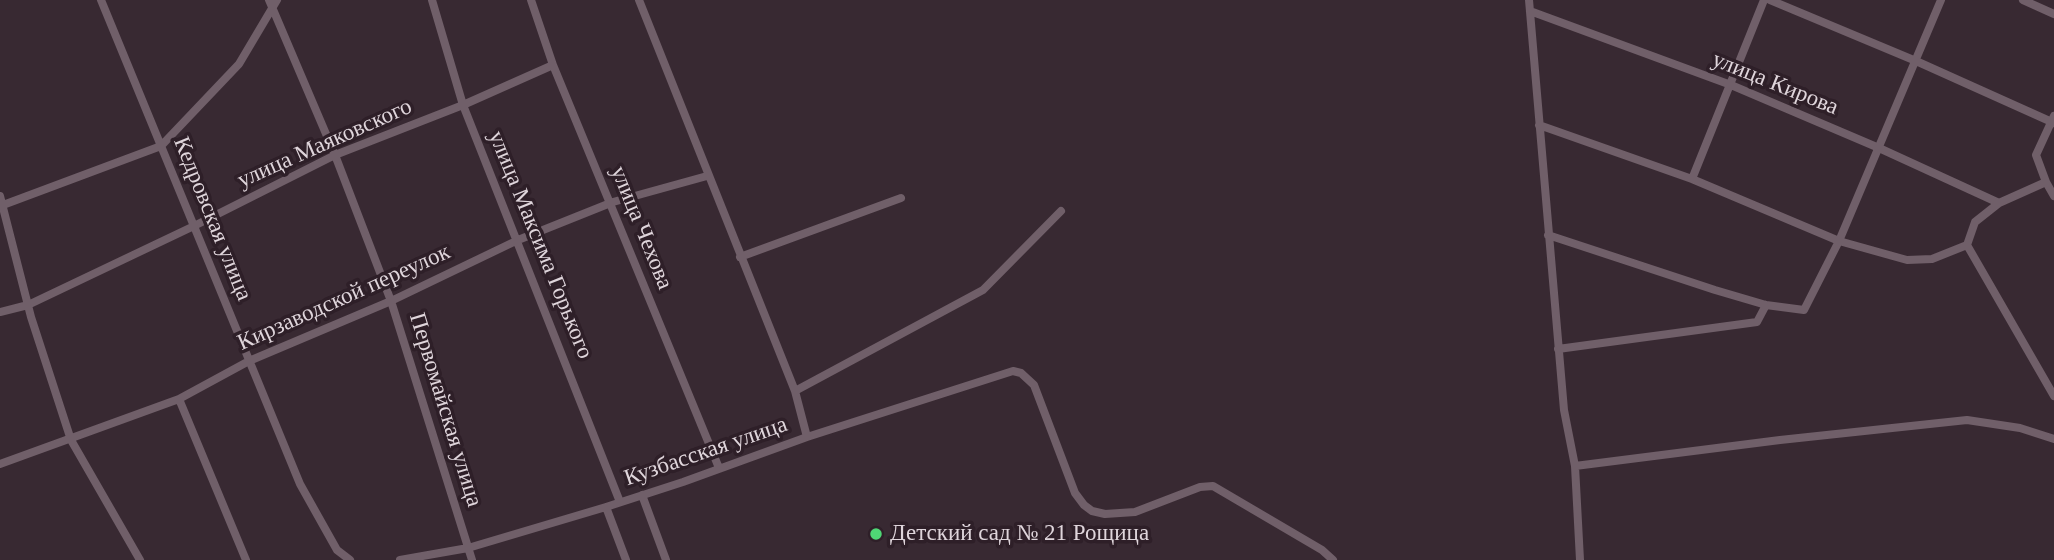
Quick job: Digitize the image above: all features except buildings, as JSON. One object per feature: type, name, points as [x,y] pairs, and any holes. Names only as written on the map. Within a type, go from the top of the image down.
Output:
[{"type":"street","name":"Кедровская улица","points":[[101,0],[300,484],[337,550],[350,560]]},
{"type":"street","name":"улица Максима Горького","points":[[432,0],[463,105],[620,502]]},
{"type":"street","name":"улица Чехова","points":[[531,0],[554,65],[719,468]]},
{"type":"street","points":[[639,0],[795,391],[807,437]]},
{"type":"street","points":[[1529,0],[1564,410],[1575,466],[1580,560]]},
{"type":"street","points":[[1692,179],[1764,0]]},
{"type":"street","points":[[1770,0],[2053,120],[2036,155],[2054,196]]},
{"type":"street","points":[[1548,235],[1766,305],[1804,310],[1839,241],[1941,0]]},
{"type":"street","points":[[2023,0],[2054,14]]},
{"type":"street","points":[[140,560],[71,440],[28,305],[1,200],[161,146],[239,64],[273,3]]},
{"type":"street","name":"Первомайская улица","points":[[273,3],[391,301],[472,560]]},
{"type":"street","name":"улица Кирова","points":[[1530,11],[1731,85],[1999,203]]},
{"type":"street","name":"улица Маяковского","points":[[0,312],[28,305],[335,155],[463,105],[554,65]]},
{"type":"street","points":[[1539,125],[1692,179],[1839,241],[1907,260],[1932,259],[1967,244],[1975,222],[1999,203],[2046,182]]},
{"type":"street","name":"Кирзаводской переулок","points":[[0,464],[179,399],[249,361],[391,301],[518,240],[610,204],[707,176]]},
{"type":"street","points":[[740,257],[901,198]]},
{"type":"street","points":[[795,391],[983,290],[1061,211]]},
{"type":"street","points":[[1967,244],[2054,396]]},
{"type":"street","points":[[1558,349],[1756,321],[1766,305]]},
{"type":"street","name":"Кузбасская улица","points":[[404,559],[468,548],[606,507],[1006,372],[1021,373],[1037,390],[1076,493],[1092,511],[1105,514],[1135,512],[1200,486],[1213,486],[1322,550],[1333,560]]},
{"type":"street","points":[[179,399],[246,560]]},
{"type":"street","points":[[1575,466],[1967,420],[2020,428],[2054,439]]},
{"type":"street","points":[[642,495],[666,560]]},
{"type":"street","points":[[606,507],[626,560]]},
{"type":"place","name":"Детский сад № 21 Рощица","points":[[876,534]]}]
